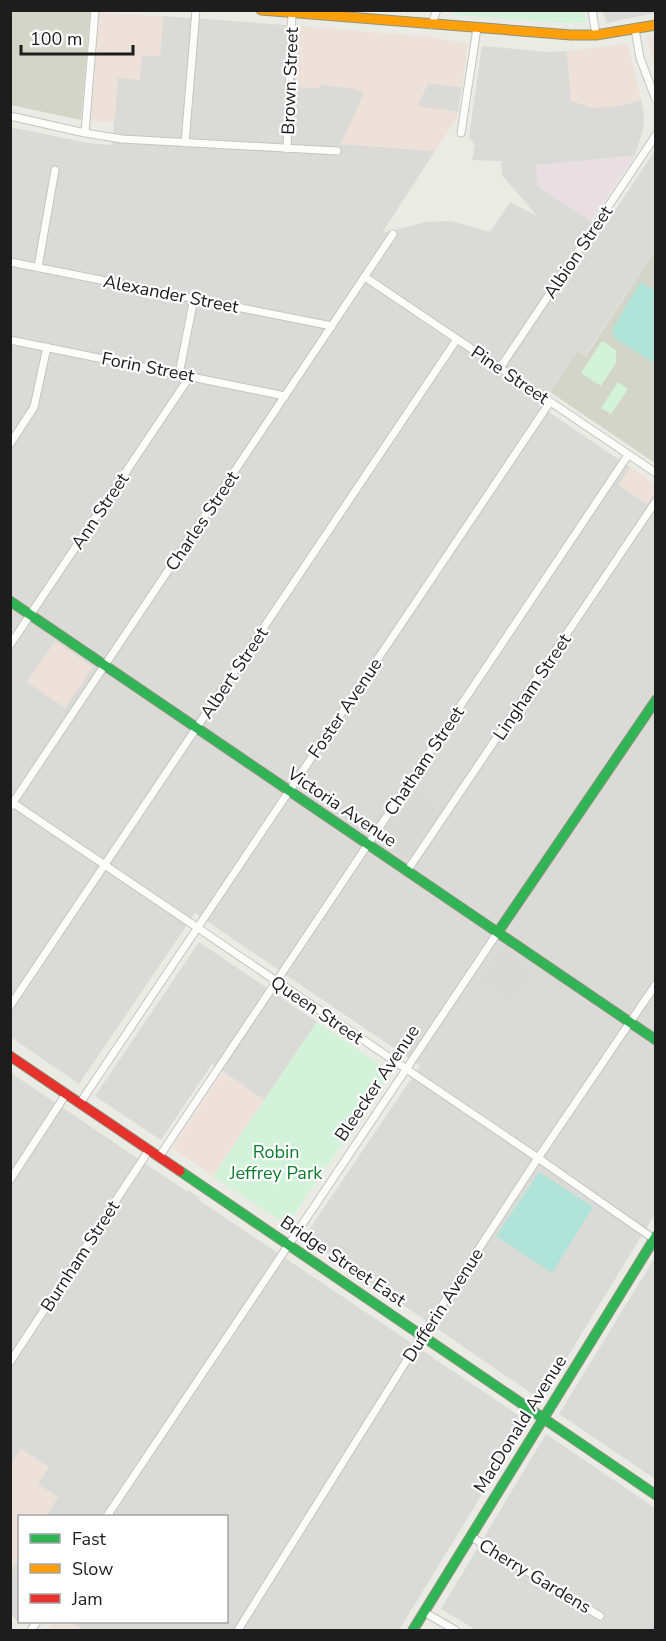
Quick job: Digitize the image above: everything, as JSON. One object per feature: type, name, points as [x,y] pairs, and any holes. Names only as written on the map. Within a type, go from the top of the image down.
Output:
[{"type":"street","points":[[85,133],[95,10]]},
{"type":"street","points":[[185,143],[196,10]]},
{"type":"street","points":[[261,10],[571,35],[596,35],[656,25]]},
{"type":"street","points":[[431,25],[437,10]]},
{"type":"street","points":[[592,10],[596,35]]},
{"type":"street","name":"Brown Street","points":[[287,149],[292,13]]},
{"type":"street","points":[[461,133],[477,28]]},
{"type":"street","points":[[635,29],[640,58],[656,100]]},
{"type":"street","points":[[10,116],[122,139],[337,151]]},
{"type":"street","name":"Albion Street","points":[[500,368],[656,135]]},
{"type":"street","points":[[38,267],[55,170]]},
{"type":"street","name":"Charles Street","points":[[11,804],[393,234]]},
{"type":"street","name":"Alexander Street","points":[[10,262],[332,326]]},
{"type":"street","name":"Pine Street","points":[[365,277],[656,473]]},
{"type":"street","points":[[179,374],[194,298]]},
{"type":"street","name":"Albert Street","points":[[10,1006],[457,339]]},
{"type":"street","name":"Forin Street","points":[[10,340],[285,396]]},
{"type":"street","points":[[10,444],[34,407],[47,347]]},
{"type":"street","name":"Ann Street","points":[[10,645],[190,376]]},
{"type":"street","name":"Foster Avenue","points":[[80,1103],[550,402]]},
{"type":"street","name":"Chatham Street","points":[[159,1156],[628,455]]},
{"type":"street","name":"Lingham Street","points":[[407,871],[656,501]]},
{"type":"street","name":"Victoria Avenue","points":[[10,601],[656,1040]]},
{"type":"street","name":"Bleecker Avenue","points":[[108,1515],[656,699]]},
{"type":"street","name":"Queen Street","points":[[11,804],[655,1238]]},
{"type":"street","name":"Dufferin Avenue","points":[[238,1630],[422,1336],[537,1158],[656,984]]},
{"type":"street","name":"Bridge Street East","points":[[10,1056],[656,1495]]},
{"type":"street","points":[[10,1180],[66,1094]]},
{"type":"street","name":"Burnham Street","points":[[10,1362],[149,1150]]},
{"type":"street","name":"MacDonald Avenue","points":[[412,1630],[655,1238]]},
{"type":"street","name":"Cherry Gardens","points":[[470,1536],[600,1616]]},
{"type":"street","points":[[424,1612],[455,1630]]},
{"type":"shaded area","points":[[11,11],[90,12],[81,120],[11,105]]},
{"type":"shaded area","points":[[602,11],[655,11],[655,13],[607,23]]},
{"type":"shaded area","points":[[90,12],[163,16],[160,56],[142,55],[140,80],[118,78],[114,123],[81,120]]},
{"type":"shaded area","points":[[163,16],[299,26],[296,87],[320,88],[320,84],[354,89],[364,93],[342,144],[435,151],[382,233],[426,222],[451,221],[490,232],[510,202],[537,216],[502,175],[501,161],[472,160],[475,145],[469,137],[482,46],[548,52],[567,51],[571,101],[620,106],[641,100],[644,113],[643,129],[635,156],[537,165],[537,186],[603,229],[655,150],[655,252],[584,357],[577,352],[540,406],[630,467],[619,485],[647,504],[655,492],[655,1214],[541,1400],[304,1237],[420,1066],[195,913],[79,1084],[11,1037],[10,127],[88,143],[112,145],[118,78],[142,55],[160,56]]},
{"type":"shaded area","points":[[299,26],[431,37],[468,44],[462,87],[428,83],[417,106],[458,112],[457,118],[435,151],[341,144],[364,93],[354,89],[320,84],[320,88],[296,87]]},
{"type":"shaded area","points":[[656,37],[655,71],[647,38]]},
{"type":"shaded area","points":[[628,44],[641,100],[620,106],[593,108],[571,101],[567,51]]},
{"type":"shaded area","points":[[428,83],[462,87],[458,112],[417,107]]},
{"type":"shaded area","points":[[635,156],[591,221],[537,186],[536,165]]},
{"type":"shaded area","points":[[655,252],[655,463],[550,392],[577,352],[585,357]]},
{"type":"shaded area","points":[[640,282],[655,291],[655,363],[615,339],[612,330]]},
{"type":"shaded area","points":[[630,467],[655,484],[655,492],[647,504],[619,484]]},
{"type":"shaded area","points":[[55,641],[93,667],[65,708],[27,682]]},
{"type":"shaded area","points":[[413,788],[444,809],[410,859],[379,838]]},
{"type":"shaded area","points":[[199,942],[317,1022],[264,1100],[212,1064],[161,1140],[95,1096]]},
{"type":"shaded area","points":[[501,947],[534,969],[512,1002],[479,980]]},
{"type":"shaded area","points":[[223,1072],[264,1100],[213,1176],[172,1148]]},
{"type":"shaded area","points":[[11,1073],[186,1191],[200,1198],[199,1200],[527,1421],[399,1630],[83,1630],[72,1623],[228,1623],[228,1515],[47,1515],[58,1497],[20,1515],[11,1465]]},
{"type":"shaded area","points":[[539,1172],[593,1207],[552,1273],[496,1236]]},
{"type":"shaded area","points":[[655,1257],[655,1479],[559,1414]]},
{"type":"shaded area","points":[[546,1434],[655,1508],[655,1630],[476,1630],[441,1609]]},
{"type":"shaded area","points":[[21,1449],[49,1467],[38,1484],[58,1497],[47,1515],[18,1515],[18,1560],[11,1573],[11,1465]]},
{"type":"shaded area","points":[[18,1560],[18,1621],[11,1615],[10,1573]]},
{"type":"shaded area","points":[[52,1623],[73,1623],[85,1630],[47,1630]]},
{"type":"green space","points":[[452,11],[584,11],[586,22],[569,23],[453,15]]},
{"type":"green space","points":[[602,341],[616,350],[616,363],[601,386],[581,373]]},
{"type":"green space","points":[[618,382],[628,389],[611,414],[601,408]]},
{"type":"green space","name":"Robin Jeffrey Park","points":[[317,1022],[391,1072],[287,1225],[213,1176]]},
{"type":"traffic: fast","points":[[10,601],[656,1040]]},
{"type":"traffic: fast","points":[[498,932],[656,700]]},
{"type":"traffic: fast","points":[[180,1171],[656,1495]]},
{"type":"traffic: fast","points":[[413,1630],[656,1236]]},
{"type":"traffic: slow","points":[[261,10],[571,35],[596,35],[656,25]]},
{"type":"traffic: jam","points":[[10,1056],[180,1171]]}]
